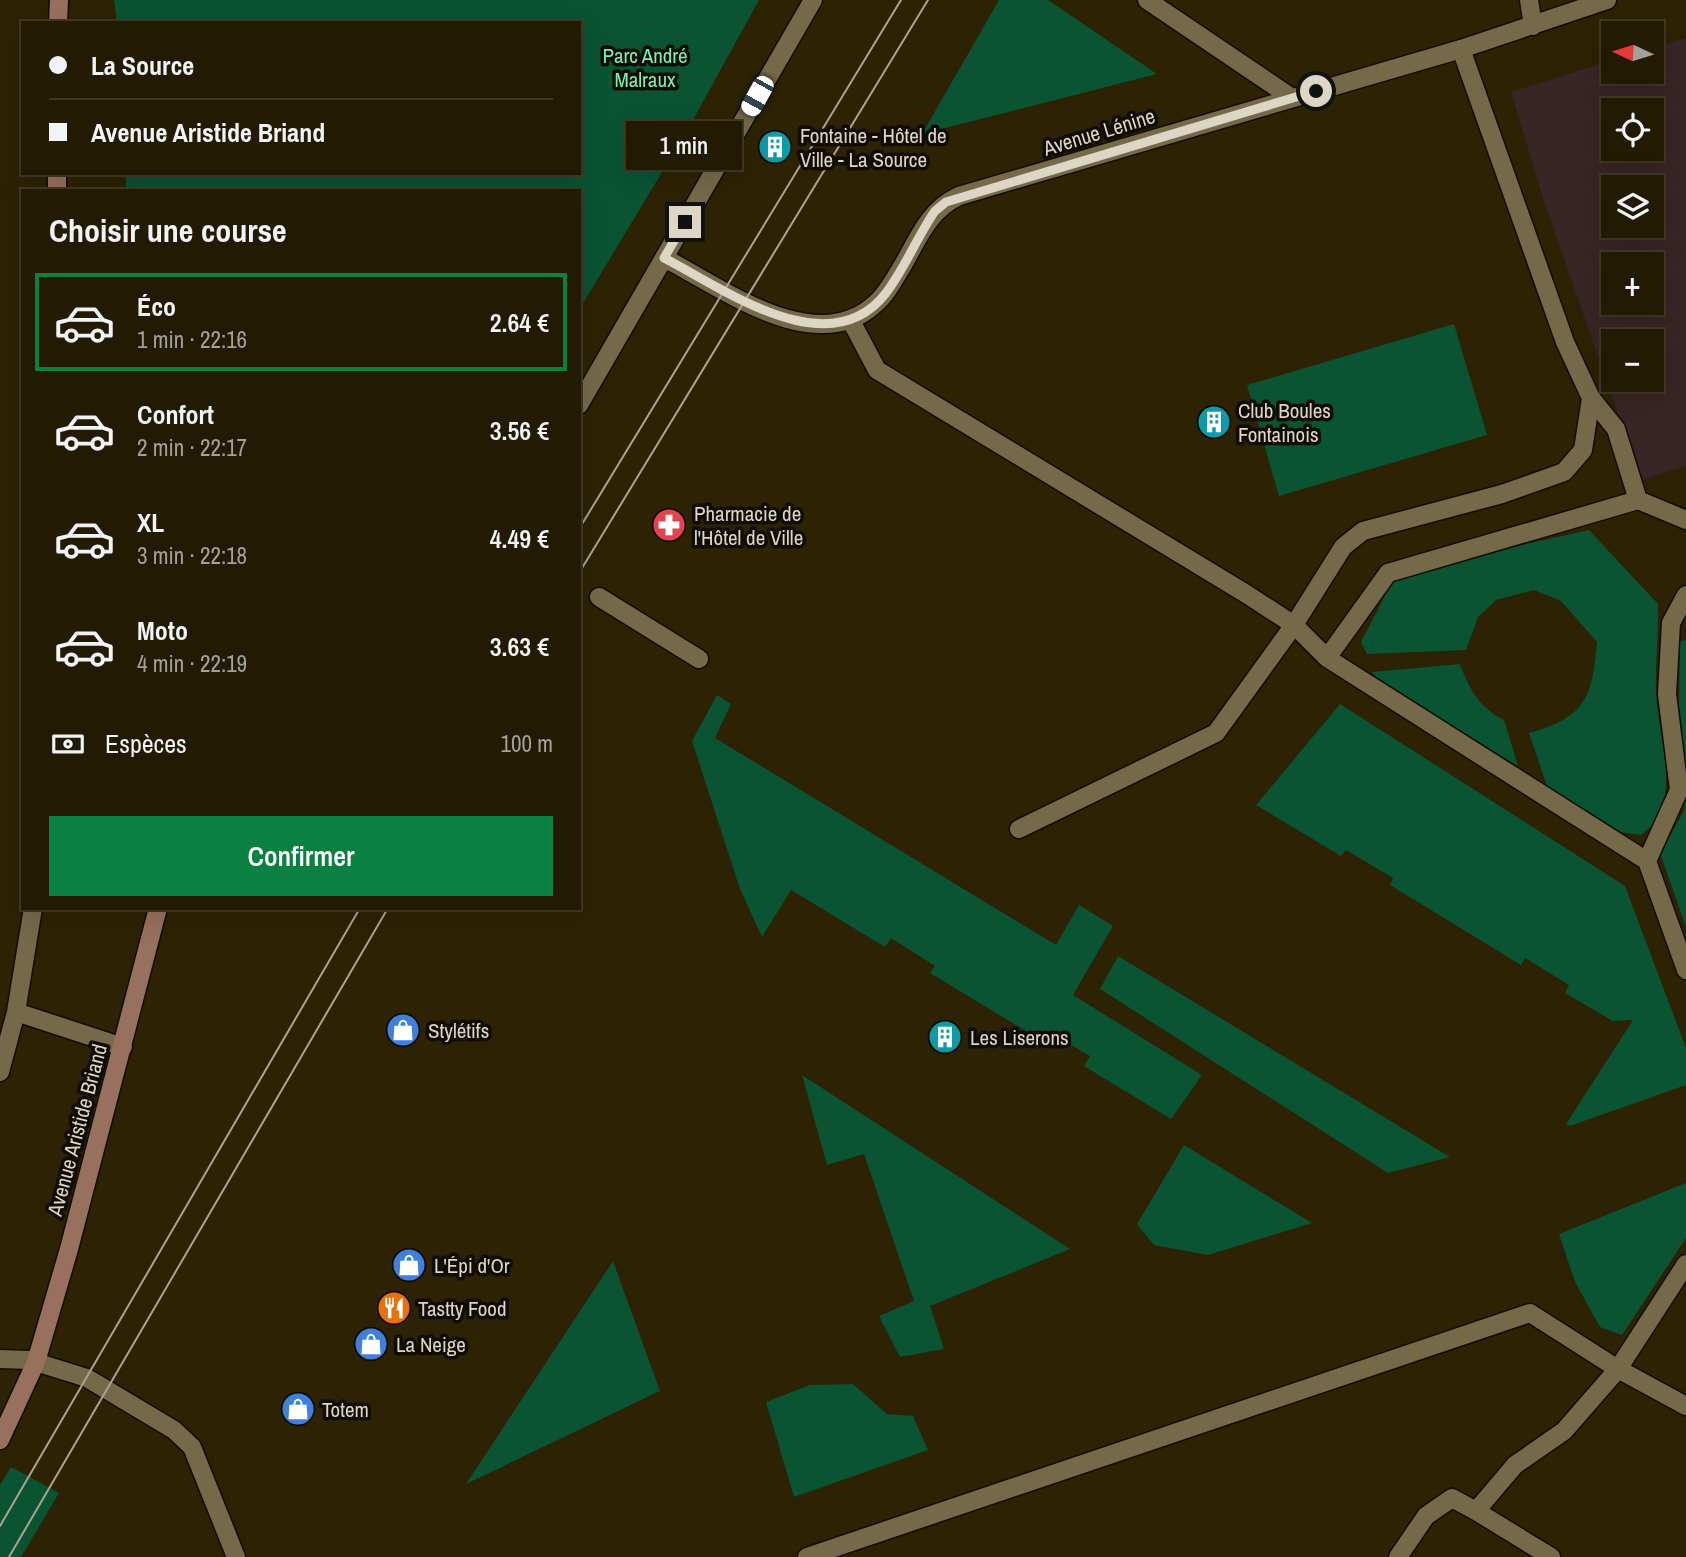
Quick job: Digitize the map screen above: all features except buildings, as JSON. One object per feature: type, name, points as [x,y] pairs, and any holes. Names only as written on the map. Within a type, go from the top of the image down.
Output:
[{"type":"street","points":[[58,21],[59,0]]},
{"type":"street","points":[[581,402],[718,170],[813,0]]},
{"type":"street","points":[[1147,0],[1292,98]]},
{"type":"street","points":[[1529,0],[1533,26]]},
{"type":"street","name":"Avenue Lénine","points":[[664,258],[783,319],[822,323],[850,319],[874,306],[886,293],[935,211],[946,202],[1461,49],[1607,0]]},
{"type":"street","points":[[1461,49],[1565,342],[1591,398],[1616,429],[1639,500]]},
{"type":"street","points":[[850,319],[877,370],[1294,625],[1327,658],[1647,861],[1686,970]]},
{"type":"street","points":[[1019,829],[1216,733],[1294,625],[1343,547],[1363,531],[1502,494],[1564,472],[1583,450],[1591,398]]},
{"type":"street","points":[[1327,658],[1388,573],[1639,500],[1686,520]]},
{"type":"street","points":[[1647,861],[1679,790],[1667,694],[1671,623],[1686,594]]},
{"type":"street","points":[[599,597],[699,659]]},
{"type":"street","points":[[0,1072],[16,1012],[33,910]]},
{"type":"street","name":"Avenue Aristide Briand","points":[[0,1440],[36,1362],[123,1047],[157,910]]},
{"type":"street","points":[[16,1012],[123,1047]]},
{"type":"street","points":[[1476,1511],[1515,1465],[1563,1431],[1618,1368],[1686,1264]]},
{"type":"street","points":[[807,1557],[1530,1313],[1618,1368],[1686,1406]]},
{"type":"street","points":[[0,1359],[36,1362],[87,1378],[174,1430],[192,1447],[236,1557]]},
{"type":"street","points":[[1398,1557],[1426,1516],[1452,1498],[1551,1557]]},
{"type":"shaded area","points":[[1686,38],[1686,466],[1641,480],[1610,392],[1664,392],[1664,329],[1601,329],[1601,365],[1544,201],[1511,92],[1601,64],[1601,84],[1664,84],[1664,45]]},
{"type":"green space","name":"Parc André Malraux","points":[[114,0],[759,0],[688,129],[581,307],[581,189],[126,189],[126,175],[581,175],[581,21],[117,21]]},
{"type":"green space","points":[[999,0],[1048,0],[1157,74],[922,134]]},
{"type":"green space","points":[[1454,324],[1487,435],[1279,496],[1247,385]]},
{"type":"green space","points":[[1589,530],[1658,604],[1656,691],[1664,748],[1666,788],[1655,822],[1641,835],[1620,832],[1548,789],[1529,733],[1563,720],[1582,702],[1592,678],[1597,642],[1561,601],[1534,590],[1496,600],[1478,617],[1466,650],[1367,654],[1361,642],[1391,584],[1415,569]]},
{"type":"green space","points":[[1686,640],[1686,776],[1679,705],[1680,641]]},
{"type":"green space","points":[[1460,664],[1476,696],[1504,720],[1518,766],[1380,682],[1372,672]]},
{"type":"green space","points":[[717,695],[731,704],[715,738],[1056,945],[1079,905],[1113,926],[1073,995],[1202,1075],[1171,1119],[1084,1066],[1090,1056],[1045,1030],[1039,1039],[930,973],[935,966],[891,938],[885,947],[791,890],[762,937],[740,889],[692,741]]},
{"type":"green space","points":[[1340,704],[1625,886],[1686,1048],[1686,1085],[1570,1126],[1566,1124],[1633,1020],[1613,1021],[1565,993],[1569,985],[1525,958],[1521,965],[1390,885],[1393,878],[1346,850],[1341,856],[1256,805]]},
{"type":"green space","points":[[1686,793],[1686,927],[1660,853],[1684,811]]},
{"type":"green space","points":[[1118,956],[1450,1157],[1388,1173],[1100,989]]},
{"type":"green space","points":[[802,1075],[1070,1249],[930,1306],[944,1349],[900,1357],[879,1316],[914,1301],[864,1154],[827,1165]]},
{"type":"green space","points":[[1184,1145],[1312,1223],[1208,1255],[1154,1245],[1137,1224]]},
{"type":"green space","points":[[1686,1183],[1686,1238],[1622,1335],[1600,1327],[1575,1282],[1559,1234]]},
{"type":"green space","points":[[613,1261],[660,1391],[466,1484]]},
{"type":"green space","points":[[853,1384],[887,1414],[913,1416],[928,1450],[794,1497],[766,1402],[810,1385]]},
{"type":"green space","points":[[11,1467],[59,1493],[21,1557],[0,1557],[0,1485]]},
{"type":"tram line","points":[[581,526],[901,0]]},
{"type":"tram line","points":[[581,570],[928,0]]},
{"type":"tram line","points":[[0,1526],[359,910]]},
{"type":"tram line","points":[[9,1557],[387,910]]},
{"type":"place","name":"Fontaine - Hôtel de Ville - La Source","points":[[775,147]]},
{"type":"place","name":"Club Boules Fontainois","points":[[1214,422]]},
{"type":"place","name":"Pharmacie de l'Hôtel de Ville","points":[[669,525]]},
{"type":"place","name":"Stylétifs","points":[[403,1030]]},
{"type":"place","name":"Les Liserons","points":[[945,1037]]},
{"type":"place","name":"L'Épi d'Or","points":[[409,1265]]},
{"type":"place","name":"Tastty Food","points":[[394,1308]]},
{"type":"place","name":"La Neige","points":[[371,1344]]},
{"type":"place","name":"Totem","points":[[298,1409]]},
{"type":"route","points":[[685,222],[664,258],[769,314],[802,323],[838,322],[850,319],[874,306],[886,293],[935,211],[946,202],[1316,91]]}]
